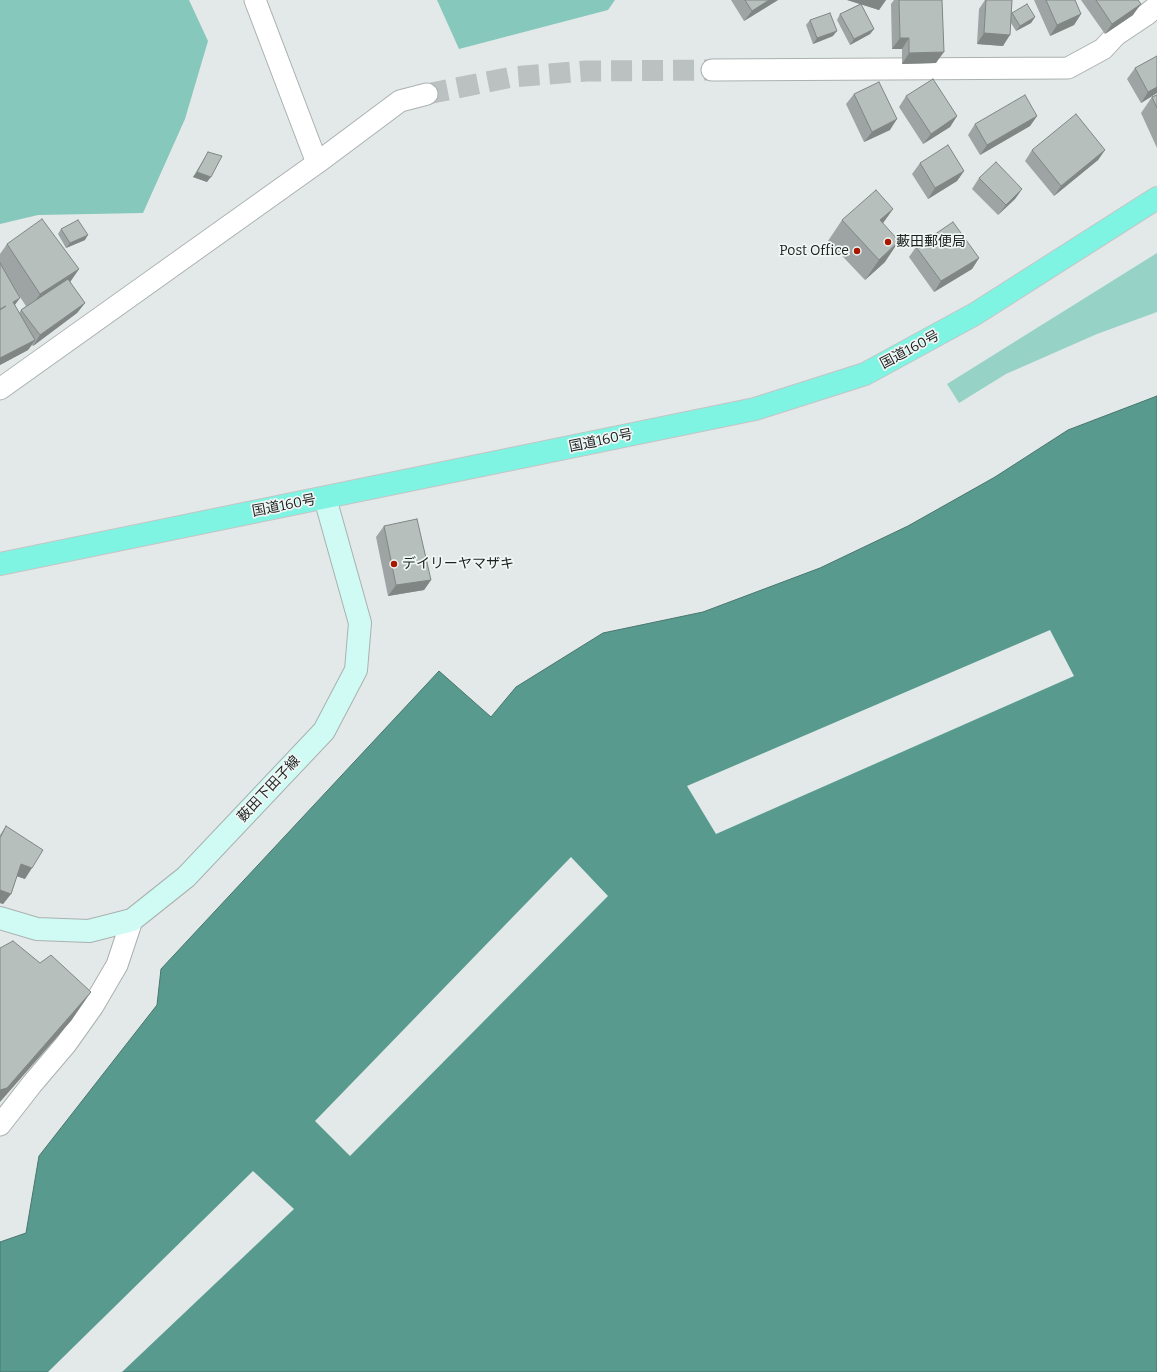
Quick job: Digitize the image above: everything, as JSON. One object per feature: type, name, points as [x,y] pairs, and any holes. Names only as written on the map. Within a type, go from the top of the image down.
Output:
[{"type":"highway","name":"国道160号","points":[[0,564],[755,409],[865,374],[975,314],[1157,198]]},
{"type":"main road","name":"薮田下田子線","points":[[0,918],[37,929],[89,930],[132,920],[186,877],[324,731],[356,670],[360,623],[325,498]]},
{"type":"street","points":[[255,0],[317,163]]},
{"type":"street","points":[[712,70],[1068,68],[1103,49],[1116,35],[1157,6]]},
{"type":"street","points":[[0,389],[317,163],[400,101],[427,94]]},
{"type":"street","points":[[0,1126],[32,1084],[66,1044],[93,1006],[117,965],[132,920]]},
{"type":"shaded area","points":[[0,0],[189,0],[208,41],[185,119],[143,213],[38,215],[0,224]]},
{"type":"shaded area","points":[[437,0],[615,0],[608,10],[459,49]]},
{"type":"shaded area","points":[[1157,253],[1157,312],[1097,334],[1006,374],[959,403],[947,384]]},
{"type":"shaded area","points":[[1157,396],[1157,1372],[0,1372],[0,1242],[26,1233],[39,1156],[157,1005],[161,969],[439,671],[491,717],[516,687],[603,633],[703,612],[820,568],[908,526],[995,477],[1068,430]]},
{"type":"pier","points":[[1050,630],[1074,676],[716,834],[687,786]]},
{"type":"pier","points":[[571,857],[608,896],[350,1156],[315,1121]]},
{"type":"pier","points":[[253,1171],[294,1209],[122,1372],[48,1372]]},
{"type":"building","points":[[745,0],[769,0],[752,11]]},
{"type":"building","points":[[899,0],[942,0],[944,52],[909,53],[909,38],[900,38]]},
{"type":"building","points":[[986,0],[1012,0],[1010,35],[984,33]]},
{"type":"building","points":[[1046,0],[1075,0],[1081,14],[1057,25]]},
{"type":"building","points":[[1096,0],[1138,0],[1141,4],[1112,24]]},
{"type":"building","points":[[861,4],[874,29],[854,39],[840,14]]},
{"type":"building","points":[[1027,4],[1035,17],[1020,26],[1012,13]]},
{"type":"building","points":[[830,13],[837,31],[817,38],[810,20]]},
{"type":"building","points":[[1157,56],[1157,87],[1148,92],[1135,68]]},
{"type":"building","points":[[933,79],[957,116],[931,134],[906,96]]},
{"type":"building","points":[[879,82],[897,119],[872,132],[854,94]]},
{"type":"building","points":[[1025,95],[1037,116],[987,145],[975,124]]},
{"type":"building","points":[[1157,95],[1157,108],[1152,97]]},
{"type":"building","points":[[1076,114],[1105,150],[1061,186],[1032,150]]},
{"type":"building","points":[[948,145],[964,171],[935,188],[920,163]]},
{"type":"building","points":[[208,152],[222,156],[211,177],[197,172]]},
{"type":"building","points":[[996,162],[1022,189],[1006,205],[979,178]]},
{"type":"building","points":[[876,190],[893,209],[880,220],[899,241],[879,260],[842,220]]},
{"type":"building","points":[[42,219],[79,269],[40,294],[7,244]]},
{"type":"building","points":[[78,220],[88,235],[70,243],[61,229]]},
{"type":"building","points":[[953,222],[979,258],[941,281],[916,247]]},
{"type":"building","points":[[0,263],[20,298],[13,302],[35,340],[0,358],[0,310],[6,306],[0,309]]},
{"type":"building","points":[[68,279],[85,303],[40,335],[21,310]]},
{"type":"building","points":[[417,519],[431,580],[396,585],[384,526]]},
{"type":"building","points":[[6,826],[43,850],[32,868],[21,864],[11,894],[0,890],[0,838]]},
{"type":"building","points":[[13,941],[40,963],[51,955],[91,992],[7,1088],[0,1090],[0,948]]},
{"type":"tunnel","points":[[427,94],[512,77],[586,71],[712,70]]},
{"type":"place","name":"藪田郵便局","points":[[888,242]]},
{"type":"place","name":"Post Office","points":[[857,251]]},
{"type":"place","name":"デイリーヤマザキ","points":[[394,564]]}]
